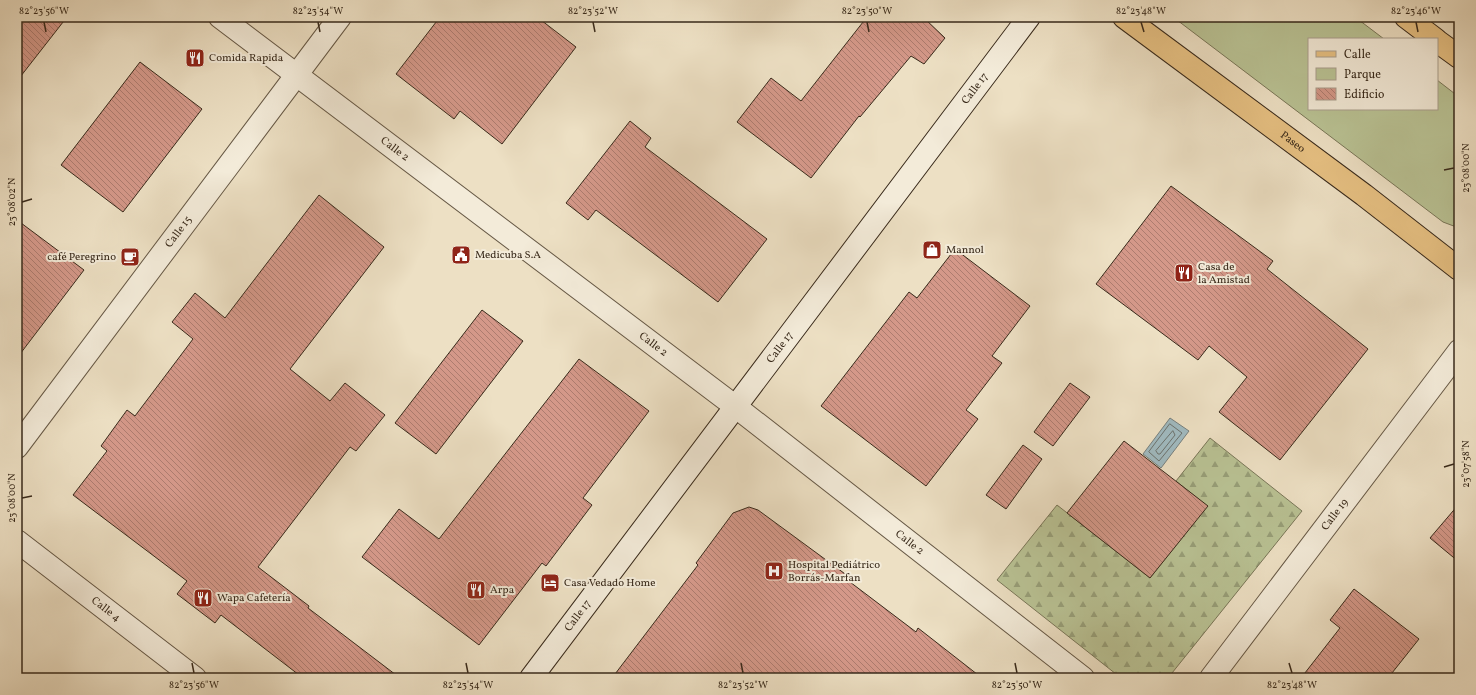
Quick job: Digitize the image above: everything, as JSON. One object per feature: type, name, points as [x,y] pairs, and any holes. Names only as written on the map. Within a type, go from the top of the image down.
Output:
[{"type":"main road","name":"Paseo","points":[[1124,17],[1364,195],[1459,269]]},
{"type":"main road","points":[[1406,17],[1433,38]]},
{"type":"main road","points":[[1438,41],[1459,57]]},
{"type":"main road","points":[[1427,244],[1459,251]]},
{"type":"street","name":"Calle 2","points":[[220,17],[736,407],[1083,678]]},
{"type":"street","name":"Calle 15","points":[[17,447],[340,17]]},
{"type":"street","name":"Calle 17","points":[[531,678],[1030,17]]},
{"type":"street","name":"Calle 19","points":[[1211,678],[1459,351]]},
{"type":"street","name":"Calle 4","points":[[17,541],[195,678]]},
{"type":"green space","points":[[1173,17],[1355,17],[1383,38],[1308,38],[1308,110],[1438,110],[1438,81],[1459,97],[1459,228],[1443,222]]},
{"type":"green space","points":[[1210,438],[1302,511],[1168,678],[1121,678],[997,580],[1057,505],[1150,578],[1207,506],[1176,481]]},
{"type":"water","points":[[1170,418],[1189,431],[1161,468],[1143,454]]},
{"type":"building","points":[[17,17],[67,17],[17,81]]},
{"type":"building","points":[[440,17],[537,17],[576,47],[502,144],[460,111],[454,119],[396,74]]},
{"type":"building","points":[[867,17],[923,17],[945,38],[924,64],[911,56],[860,117],[859,116],[811,178],[737,122],[771,78],[801,101]]},
{"type":"building","points":[[140,62],[202,109],[123,212],[61,165]]},
{"type":"building","points":[[630,121],[651,138],[645,147],[767,239],[718,302],[596,210],[588,220],[566,203]]},
{"type":"building","points":[[1171,186],[1273,261],[1267,269],[1368,349],[1280,460],[1219,412],[1247,377],[1209,346],[1198,360],[1096,284]]},
{"type":"building","points":[[319,195],[384,247],[290,369],[330,401],[345,383],[385,415],[356,451],[350,447],[258,567],[309,606],[308,608],[400,678],[303,678],[221,615],[215,623],[177,594],[187,581],[73,495],[107,451],[101,446],[127,410],[135,416],[193,339],[172,322],[195,293],[225,318]]},
{"type":"building","points":[[17,220],[84,270],[17,358]]},
{"type":"building","points":[[955,249],[1030,306],[992,356],[1002,363],[966,410],[978,419],[926,486],[821,406],[909,292],[917,298]]},
{"type":"building","points":[[482,310],[523,341],[436,454],[395,423]]},
{"type":"building","points":[[579,359],[649,411],[583,498],[592,505],[546,566],[542,563],[479,645],[362,557],[399,509],[439,539]]},
{"type":"building","points":[[1070,383],[1090,397],[1053,446],[1034,432]]},
{"type":"building","points":[[1124,441],[1208,506],[1150,578],[1067,513]]},
{"type":"building","points":[[1023,445],[1042,459],[1006,509],[986,495]]},
{"type":"building","points":[[1459,504],[1459,562],[1430,538]]},
{"type":"building","points":[[749,507],[758,510],[852,579],[850,582],[916,632],[918,628],[982,678],[612,678],[698,565],[696,563],[733,513]]},
{"type":"building","points":[[1354,589],[1419,639],[1388,678],[1301,678],[1340,628],[1330,620]]},
{"type":"place","name":"Comida Rapida","points":[[195,58]]},
{"type":"place","name":"Mannol","points":[[932,250]]},
{"type":"place","name":"Medicuba S.A","points":[[461,255]]},
{"type":"place","name":"café Peregrino","points":[[130,257]]},
{"type":"place","name":"Casa de la Amistad","points":[[1184,273]]},
{"type":"place","name":"Hospital Pediátrico Borrás-Marfan","points":[[774,571]]},
{"type":"place","name":"Casa Vedado Home","points":[[550,583]]},
{"type":"place","name":"Arpa","points":[[476,590]]},
{"type":"place","name":"Wapa Cafetería","points":[[203,598]]}]
